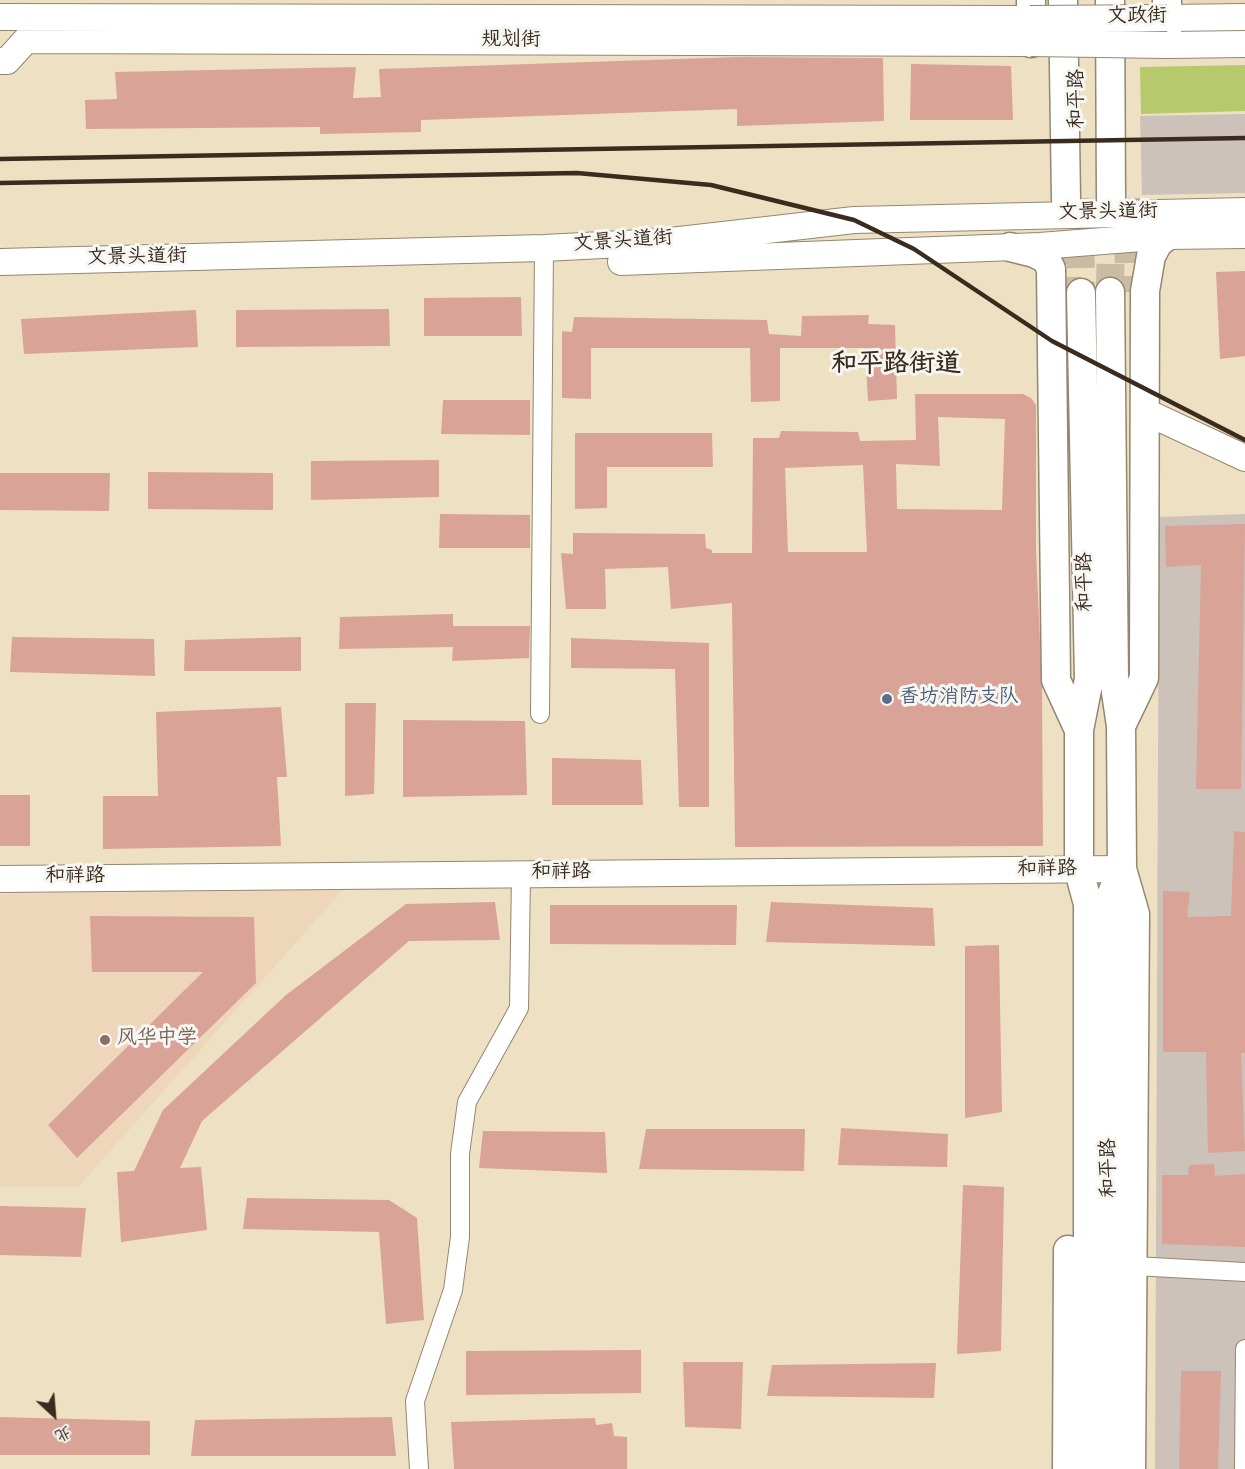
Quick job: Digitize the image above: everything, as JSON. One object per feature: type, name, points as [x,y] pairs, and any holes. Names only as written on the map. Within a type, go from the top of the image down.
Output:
[{"type":"main road","name":"和平路","points":[[1063,0],[1073,199],[1079,0]]},
{"type":"main road","name":"和平路","points":[[1110,0],[1119,198],[1127,0]]},
{"type":"main road","name":"文政街","points":[[1031,21],[1167,21],[1245,17]]},
{"type":"main road","name":"规划街","points":[[0,39],[19,19],[1031,21]]},
{"type":"main road","points":[[0,61],[7,61],[19,19]]},
{"type":"main road","name":"文政街","points":[[1167,21],[1245,44]]},
{"type":"main road","name":"文景头道街","points":[[0,280],[544,257],[854,220],[1245,211]]},
{"type":"main road","name":"文景头道街","points":[[0,262],[544,257],[1010,247],[1167,236],[1245,235]]},
{"type":"main road","points":[[1121,726],[1144,678],[1145,291],[1150,256],[1158,243],[1167,236]]},
{"type":"main road","points":[[1010,247],[1046,259],[1051,269],[1056,680],[1079,730]]},
{"type":"main road","points":[[1119,292],[1131,678],[1121,726]]},
{"type":"main road","name":"和平路","points":[[1067,1469],[1070,905],[1079,871],[1079,730],[1075,680],[1074,293]]},
{"type":"main road","points":[[1146,412],[1245,458]]},
{"type":"main road","name":"和平路","points":[[1121,726],[1122,869],[1135,914],[1131,1469]]},
{"type":"main road","name":"和平路","points":[[1110,1469],[1112,1253],[1108,903],[1122,869]]},
{"type":"main road","name":"和祥路","points":[[0,879],[1122,869]]},
{"type":"main road","name":"和平路","points":[[1079,871],[1088,904],[1088,1469]]},
{"type":"street","points":[[540,714],[544,257]]},
{"type":"street","points":[[419,1469],[416,1401],[453,1290],[460,1237],[460,1154],[467,1102],[519,1008],[521,875]]},
{"type":"street","points":[[1134,1266],[1245,1272]]},
{"type":"street","points":[[1244,1469],[1245,1349]]},
{"type":"shaded area","points":[[1189,0],[1245,0],[1245,3],[1189,4]]},
{"type":"shaded area","points":[[1245,114],[1245,193],[1142,195],[1140,116]]},
{"type":"shaded area","points":[[1245,514],[1245,1469],[1155,1469],[1159,517]]},
{"type":"shaded area","name":"风华中学","points":[[343,890],[78,1187],[0,1186],[0,894]]},
{"type":"green space","points":[[1245,65],[1245,111],[1141,114],[1140,67]]},
{"type":"building","points":[[738,57],[883,58],[884,121],[737,126],[737,109],[421,120],[421,132],[320,134],[320,127],[86,129],[85,100],[117,99],[115,72],[356,67],[353,98],[381,97],[379,69]]},
{"type":"building","points":[[911,64],[1011,66],[1013,120],[910,120]]},
{"type":"building","points":[[1245,271],[1245,356],[1220,359],[1216,272]]},
{"type":"building","points":[[521,297],[522,336],[424,336],[424,298]]},
{"type":"building","points":[[389,309],[390,346],[236,347],[236,310]]},
{"type":"building","points":[[196,310],[198,347],[24,354],[21,319]]},
{"type":"building","points":[[869,315],[868,324],[895,325],[897,399],[868,401],[865,348],[780,348],[780,401],[751,402],[750,348],[591,348],[591,399],[562,398],[562,331],[572,332],[574,317],[767,320],[769,334],[801,336],[802,316]]},
{"type":"building","name":"香坊消防支队","points":[[915,394],[1023,394],[1031,398],[1036,405],[1036,550],[1042,688],[1043,846],[735,847],[732,603],[671,609],[668,567],[605,569],[606,609],[566,609],[561,553],[573,554],[573,533],[705,534],[706,548],[712,550],[712,553],[752,553],[753,438],[779,438],[781,431],[858,432],[860,441],[916,440]],"holes":[[[938,417],[1005,419],[1002,510],[897,509],[896,464],[940,466]],[[863,465],[867,552],[788,552],[785,468]]]},
{"type":"building","points":[[443,400],[530,400],[530,435],[441,434]]},
{"type":"building","points":[[575,433],[712,433],[713,467],[607,467],[607,508],[575,509]]},
{"type":"building","points":[[439,460],[439,497],[311,500],[311,461]]},
{"type":"building","points":[[148,472],[273,473],[273,510],[148,509]]},
{"type":"building","points":[[0,473],[110,473],[109,511],[0,510]]},
{"type":"building","points":[[440,514],[530,515],[530,548],[439,548]]},
{"type":"building","points":[[1245,524],[1241,789],[1196,789],[1201,565],[1166,567],[1165,526]]},
{"type":"building","points":[[453,614],[453,626],[530,626],[529,658],[452,661],[453,647],[339,649],[340,617]]},
{"type":"building","points":[[12,637],[154,639],[155,676],[10,672]]},
{"type":"building","points":[[301,637],[301,671],[184,671],[185,640]]},
{"type":"building","points":[[571,638],[709,643],[709,807],[679,807],[675,669],[571,668]]},
{"type":"building","points":[[345,703],[376,703],[374,794],[345,796]]},
{"type":"building","points":[[281,707],[287,777],[277,777],[281,846],[103,849],[103,796],[158,796],[156,712]]},
{"type":"building","points":[[403,720],[525,721],[527,795],[403,797]]},
{"type":"building","points":[[552,758],[641,760],[643,805],[552,805]]},
{"type":"building","points":[[0,795],[30,795],[30,846],[0,846]]},
{"type":"building","points":[[1234,831],[1245,832],[1245,1053],[1241,1053],[1245,1151],[1208,1153],[1206,1052],[1163,1052],[1163,891],[1190,892],[1187,917],[1231,916]]},
{"type":"building","points":[[495,902],[500,940],[409,941],[202,1121],[180,1168],[201,1167],[207,1230],[121,1242],[117,1172],[134,1171],[163,1110],[286,995],[406,904]]},
{"type":"building","points":[[771,902],[933,908],[935,946],[766,942]]},
{"type":"building","points":[[550,905],[737,905],[736,945],[550,944]]},
{"type":"building","points":[[90,916],[254,917],[256,983],[77,1158],[48,1125],[203,972],[92,972]]},
{"type":"building","points":[[999,945],[1002,1112],[965,1118],[965,946]]},
{"type":"building","points":[[841,1128],[948,1134],[947,1167],[838,1165]]},
{"type":"building","points":[[646,1129],[805,1129],[804,1171],[639,1169]]},
{"type":"building","points":[[483,1131],[605,1132],[607,1173],[479,1168]]},
{"type":"building","points":[[1214,1164],[1215,1176],[1245,1174],[1245,1247],[1162,1244],[1162,1175],[1188,1175],[1189,1165]]},
{"type":"building","points":[[963,1185],[1004,1187],[1001,1351],[957,1354]]},
{"type":"building","points":[[247,1198],[389,1200],[417,1218],[424,1320],[386,1324],[379,1232],[243,1229]]},
{"type":"building","points":[[0,1206],[86,1208],[81,1257],[0,1255]]},
{"type":"building","points":[[641,1350],[641,1393],[466,1395],[466,1351]]},
{"type":"building","points":[[683,1362],[743,1362],[741,1429],[685,1427]]},
{"type":"building","points":[[936,1363],[934,1398],[767,1396],[772,1365]]},
{"type":"building","points":[[1181,1371],[1221,1371],[1218,1469],[1179,1469]]},
{"type":"building","points":[[0,1417],[150,1421],[150,1455],[0,1455]]},
{"type":"building","points":[[392,1417],[396,1456],[191,1456],[195,1420]]},
{"type":"building","points":[[595,1418],[596,1425],[612,1423],[614,1436],[627,1437],[627,1469],[454,1469],[451,1422]]},
{"type":"tunnel","points":[[1080,198],[1081,293]]},
{"type":"tunnel","points":[[1127,198],[1128,292]]},
{"type":"tunnel","points":[[1066,199],[1068,293]]},
{"type":"tunnel","points":[[1110,292],[1111,216]]},
{"type":"railway","points":[[0,159],[1245,138]]},
{"type":"railway","points":[[0,183],[577,173],[711,185],[854,220],[914,249],[1052,341],[1245,440]]},
{"type":"place","name":"香坊消防支队","points":[[887,699]]},
{"type":"place","name":"风华中学","points":[[105,1040]]},
{"type":"district","name":"和平路街道","points":[[896,367]]}]
